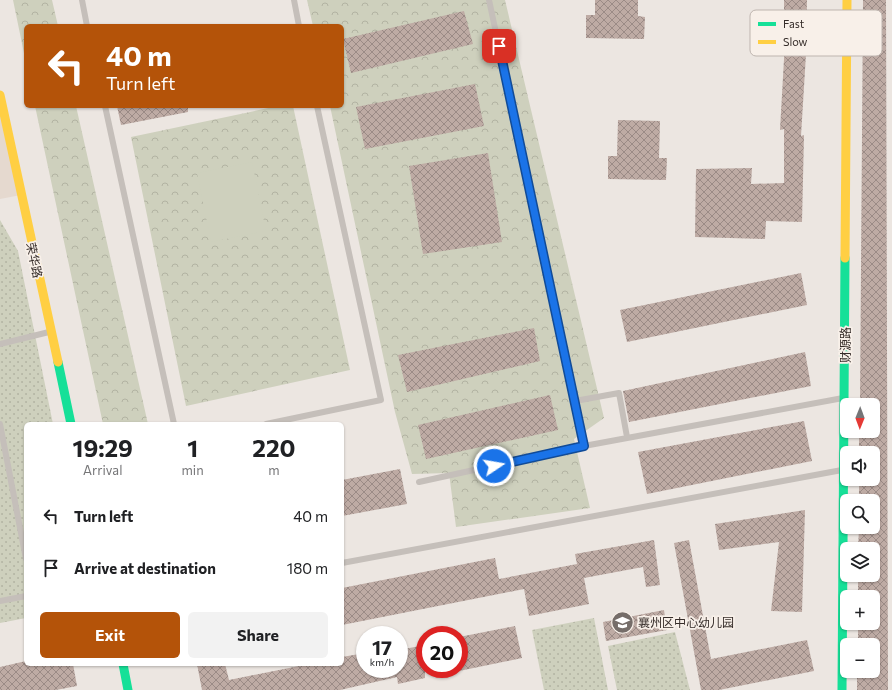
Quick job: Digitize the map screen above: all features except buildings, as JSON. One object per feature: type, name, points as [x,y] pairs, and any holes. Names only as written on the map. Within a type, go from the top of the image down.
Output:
[{"type":"street","name":"财源路","points":[[847,0],[847,10]]},
{"type":"street","name":"财源路","points":[[844,398],[847,56]]},
{"type":"street","name":"荣华路","points":[[0,95],[71,422]]},
{"type":"street","name":"财源路","points":[[842,690],[844,486]]},
{"type":"street","points":[[123,666],[128,690]]},
{"type":"lane","points":[[82,0],[87,24]]},
{"type":"lane","points":[[294,0],[300,24]]},
{"type":"lane","points":[[489,0],[584,446]]},
{"type":"lane","points":[[105,108],[174,422]]},
{"type":"lane","points":[[276,422],[380,400],[317,108]]},
{"type":"lane","points":[[0,344],[51,331]]},
{"type":"lane","points":[[575,401],[619,393],[627,437]]},
{"type":"lane","points":[[419,482],[627,437],[840,399]]},
{"type":"lane","points":[[0,424],[24,549]]},
{"type":"lane","points":[[344,563],[840,471]]},
{"type":"lane","points":[[0,601],[24,596]]},
{"type":"green space","points":[[13,0],[52,0],[58,24],[24,24],[24,53]]},
{"type":"green space","points":[[307,0],[505,0],[604,418],[574,439],[590,508],[456,527],[449,473],[412,474],[395,412],[330,108],[344,108],[344,24],[313,24]]},
{"type":"green space","points":[[35,108],[76,108],[148,422],[103,422]]},
{"type":"green space","points":[[269,108],[293,108],[350,370],[186,406],[131,137]]},
{"type":"green space","points":[[252,162],[266,231],[211,242],[197,173]]},
{"type":"green space","points":[[0,220],[18,251],[53,422],[24,422],[24,618],[0,623]]},
{"type":"green space","points":[[594,618],[608,690],[544,690],[532,630]]},
{"type":"green space","points":[[675,632],[690,690],[617,690],[608,646]]},
{"type":"shaded area","points":[[0,95],[21,195],[0,199]]},
{"type":"traffic: fast","points":[[842,690],[845,258]]},
{"type":"traffic: fast","points":[[58,362],[71,422]]},
{"type":"traffic: fast","points":[[123,666],[128,690]]},
{"type":"traffic: slow","points":[[847,0],[847,10]]},
{"type":"traffic: slow","points":[[845,258],[847,56]]},
{"type":"traffic: slow","points":[[0,95],[58,362]]},
{"type":"place","name":"襄州区中心幼儿园","points":[[622,622]]},
{"type":"route","points":[[494,466],[584,446],[499,46]]}]
